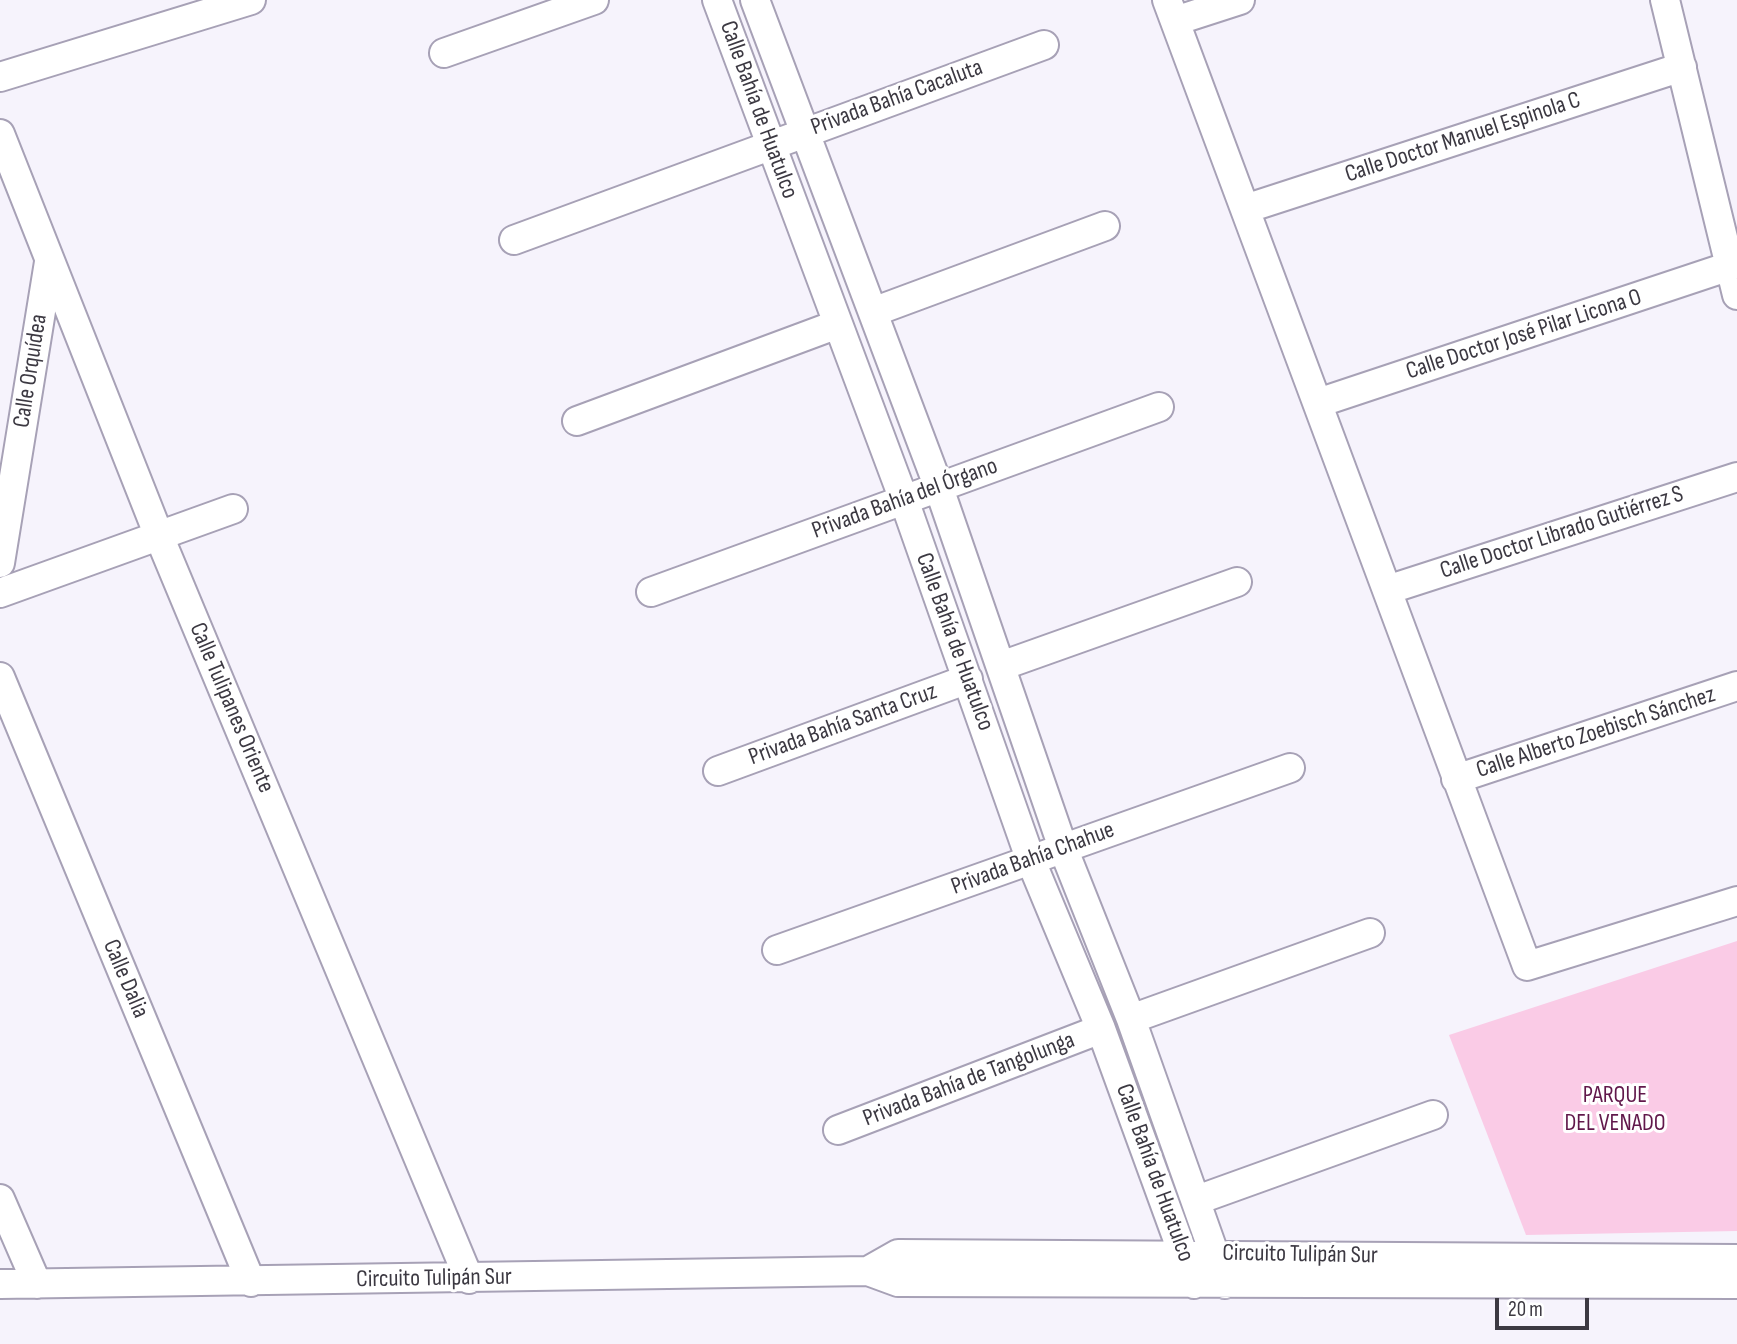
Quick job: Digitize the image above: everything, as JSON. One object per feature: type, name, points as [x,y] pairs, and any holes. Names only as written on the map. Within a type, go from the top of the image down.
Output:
[{"type":"street","points":[[0,77],[251,0]]},
{"type":"street","points":[[444,53],[594,0]]},
{"type":"street","name":"Calle Bahía de Huatulco","points":[[717,0],[904,500],[1031,861],[1101,1029],[1194,1284]]},
{"type":"street","name":"Calle Bahía de Huatulco","points":[[755,0],[939,488],[1063,848],[1131,1019],[1225,1284]]},
{"type":"street","points":[[1240,0],[1171,10],[1527,966],[1737,901]]},
{"type":"street","points":[[1665,0],[1737,295]]},
{"type":"street","name":"Privada Bahía Cacaluta","points":[[514,240],[1044,45]]},
{"type":"street","name":"Calle Doctor Manuel Espinola C","points":[[1245,209],[1682,66]]},
{"type":"street","name":"Calle Tulipanes Oriente","points":[[0,134],[159,537],[469,1279]]},
{"type":"street","points":[[873,312],[1105,226]]},
{"type":"street","name":"Calle Orquídea","points":[[0,563],[49,262]]},
{"type":"street","name":"Calle Doctor José Pilar Licona O","points":[[1318,403],[1730,267]]},
{"type":"street","points":[[577,421],[838,324]]},
{"type":"street","name":"Privada Bahía del Órgano","points":[[651,592],[1159,407]]},
{"type":"street","name":"Calle Doctor Librado Gutiérrez S","points":[[1387,590],[1737,477]]},
{"type":"street","points":[[0,593],[233,509]]},
{"type":"street","points":[[1001,666],[1237,582]]},
{"type":"street","name":"Calle Dalia","points":[[0,677],[251,1282]]},
{"type":"street","name":"Privada Bahía Santa Cruz","points":[[718,771],[968,679]]},
{"type":"street","name":"Calle Alberto Zoebisch Sánchez","points":[[1456,779],[1737,686]]},
{"type":"street","name":"Privada Bahía Chahue","points":[[776,950],[1290,768]]},
{"type":"street","points":[[1131,1019],[1370,933]]},
{"type":"street","name":"Privada Bahía de Tangolunga","points":[[838,1130],[1101,1029]]},
{"type":"street","points":[[1197,1200],[1433,1115]]},
{"type":"street","points":[[0,1199],[37,1284]]},
{"type":"street","name":"Circuito Tulipán Sur","points":[[867,1271],[898,1254],[1737,1259]]},
{"type":"street","name":"Circuito Tulipán Sur","points":[[0,1284],[867,1271],[898,1282],[1737,1284]]},
{"type":"green space","name":"PARQUE DEL VENADO","points":[[1737,941],[1737,1231],[1526,1235],[1449,1035]]}]
